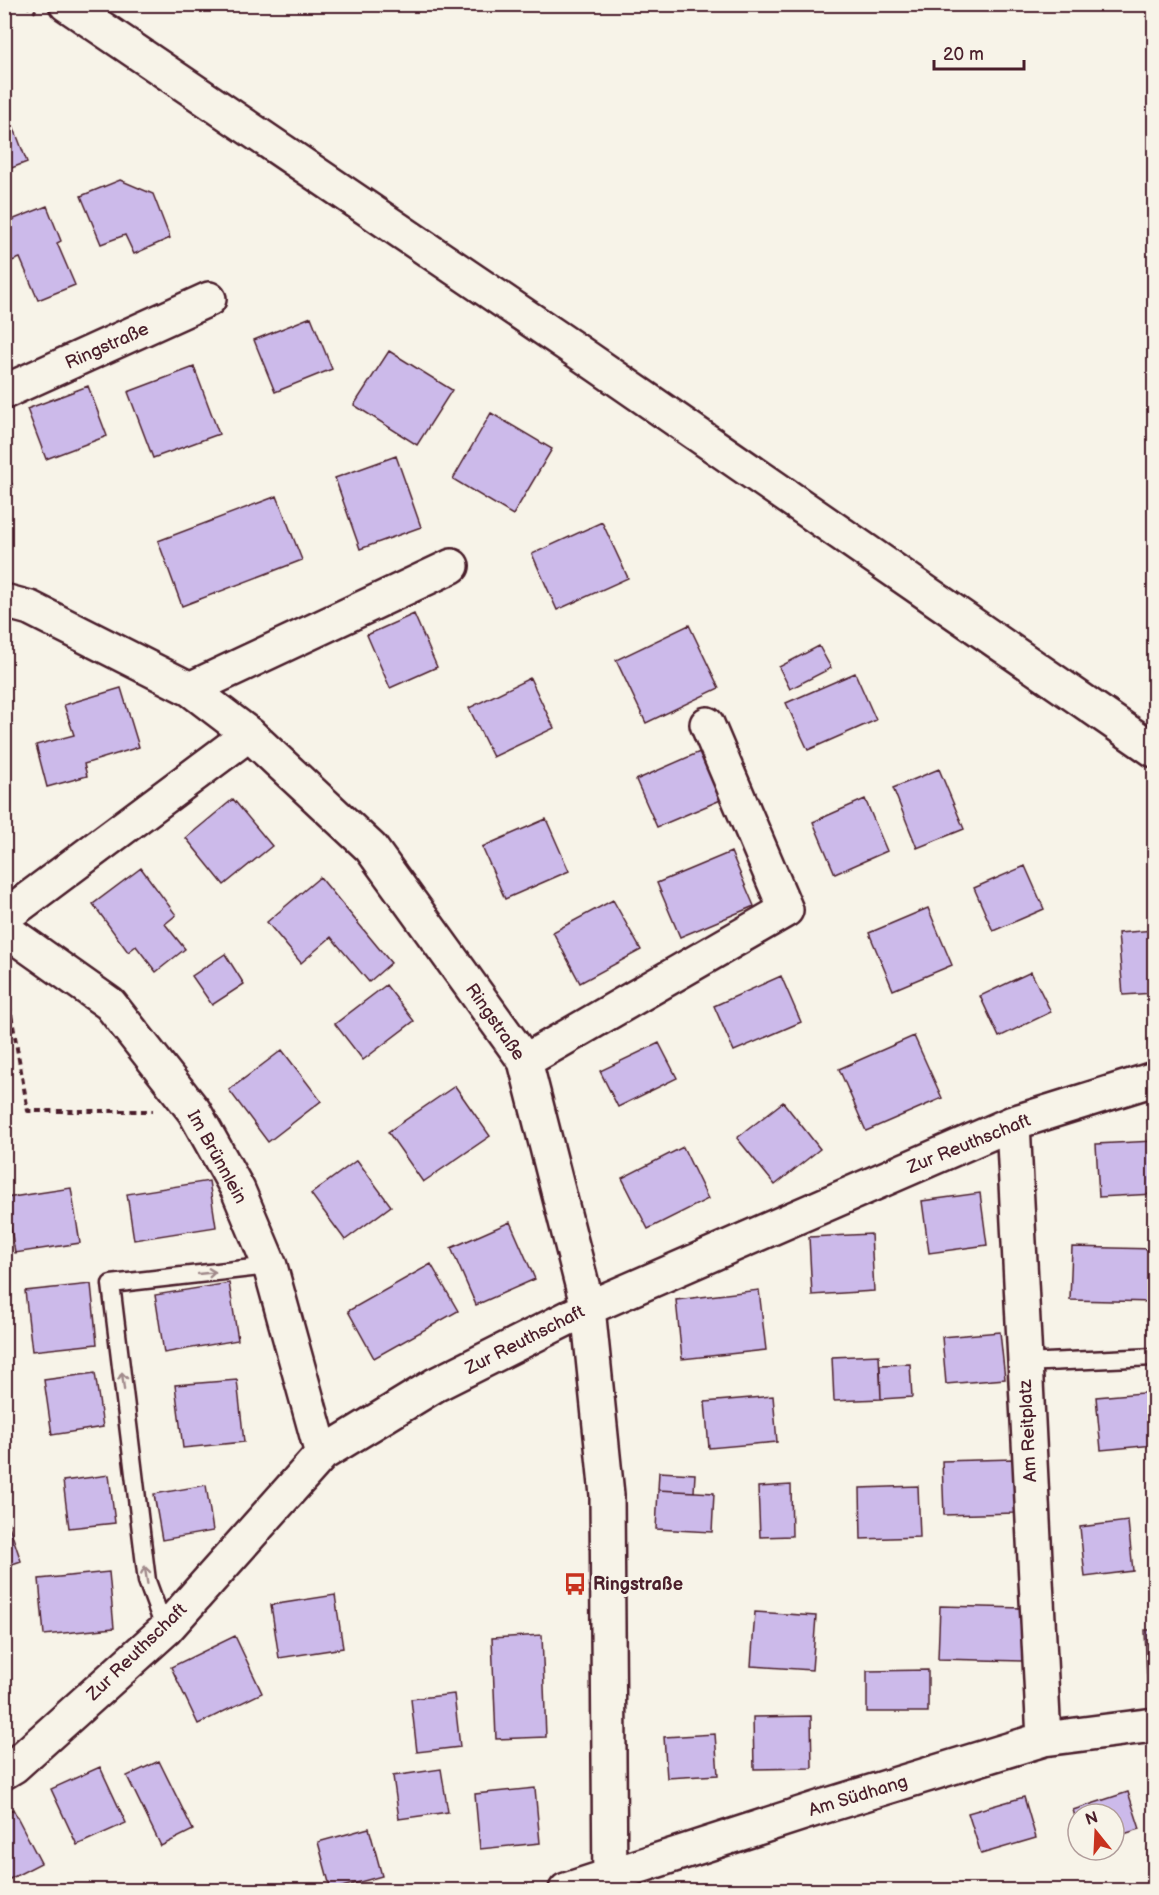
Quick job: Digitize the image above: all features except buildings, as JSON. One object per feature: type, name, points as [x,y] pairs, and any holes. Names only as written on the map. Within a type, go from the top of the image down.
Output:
[{"type":"street","points":[[66,4],[565,342],[1155,750]]},
{"type":"street","name":"Ringstraße","points":[[4,392],[209,299]]},
{"type":"street","points":[[190,689],[452,566]]},
{"type":"street","name":"Ringstraße","points":[[4,601],[30,608],[190,689],[249,734],[371,848],[525,1061],[588,1308],[607,1495],[609,1883]]},
{"type":"street","points":[[525,1061],[786,910],[707,724]]},
{"type":"street","points":[[4,916],[249,734]]},
{"type":"street","name":"Im Brünnlein","points":[[4,929],[110,1004],[194,1111],[238,1191],[270,1266],[322,1454]]},
{"type":"street","name":"Zur Reuthschaft","points":[[4,1772],[14,1766],[165,1630],[322,1454],[435,1385],[588,1308],[1013,1123],[1155,1079]]},
{"type":"street","name":"Am Reitplatz","points":[[1013,1123],[1044,1739]]},
{"type":"street","name":"Am Südhang","points":[[566,1890],[609,1883],[825,1806],[1044,1739],[1155,1725]]},
{"type":"lane","points":[[165,1630],[147,1581],[111,1284],[270,1266]]},
{"type":"lane","points":[[1024,1363],[1155,1357]]},
{"type":"path","points":[[4,974],[28,1111],[194,1111]]},
{"type":"place","name":"Ringstraße","points":[[575,1584]]}]
